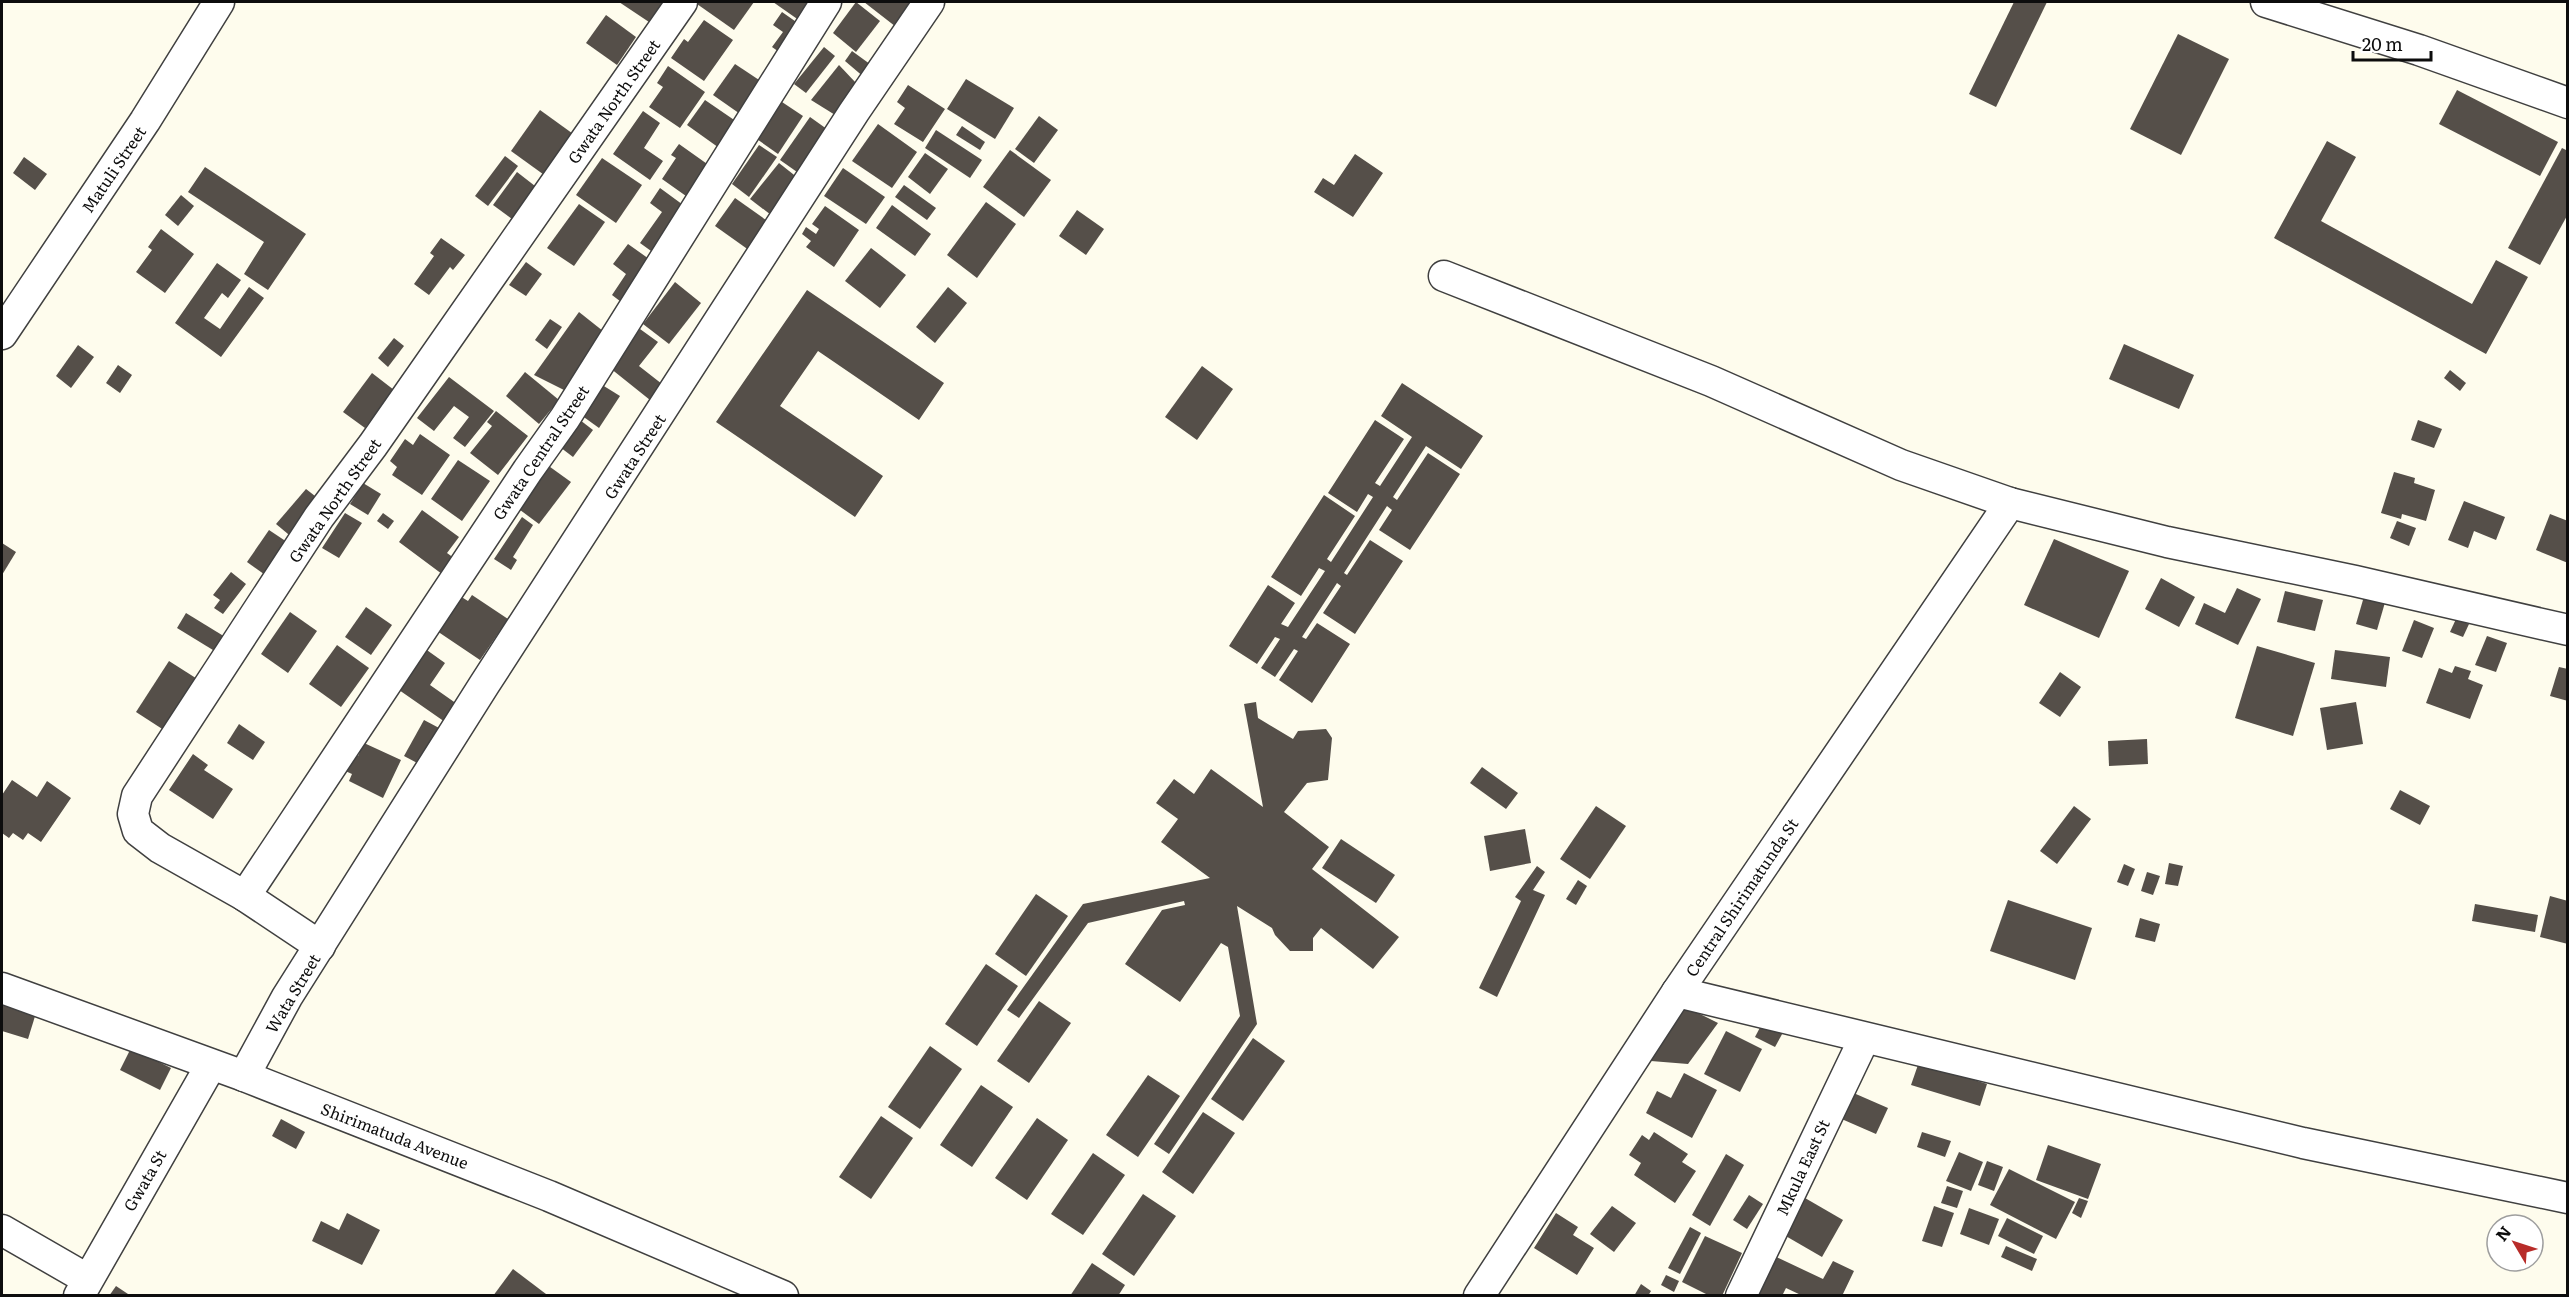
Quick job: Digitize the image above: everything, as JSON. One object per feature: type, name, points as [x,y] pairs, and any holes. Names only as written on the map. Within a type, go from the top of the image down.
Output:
[{"type":"street","name":"Matuli Street","points":[[2,334],[145,121],[219,2]]},
{"type":"street","name":"Gwata North Street","points":[[320,946],[245,896],[159,848],[138,831],[133,814],[137,796],[319,517],[387,426],[682,2]]},
{"type":"street","name":"Gwata Central Street","points":[[245,896],[528,470],[566,418],[826,2]]},
{"type":"street","name":"Gwata Street","points":[[341,912],[484,685],[855,112],[929,2]]},
{"type":"street","points":[[2266,2],[2419,50],[2568,104]]},
{"type":"street","points":[[1444,276],[1711,381],[1901,465],[2010,503],[2167,542],[2355,581],[2568,630]]},
{"type":"street","name":"Central Shirimatunda St","points":[[1479,1296],[1677,992],[2010,503]]},
{"type":"street","name":"Wata Street","points":[[244,1076],[287,997],[341,912]]},
{"type":"street","name":"Shirimatuda Avenue","points":[[2,988],[244,1076],[549,1196],[783,1296]]},
{"type":"street","points":[[1677,992],[1864,1039],[2303,1143],[2568,1198]]},
{"type":"street","name":"Mkula East St","points":[[1741,1296],[1864,1039]]},
{"type":"street","name":"Gwata St","points":[[83,1287],[211,1065]]},
{"type":"street","points":[[2,1230],[83,1287]]},
{"type":"building","points":[[619,2],[663,2],[649,22]]},
{"type":"building","points":[[699,2],[754,2],[734,30],[697,4]]},
{"type":"building","points":[[773,2],[815,2],[803,23]]},
{"type":"building","points":[[856,2],[880,21],[856,52],[833,33]]},
{"type":"building","points":[[864,2],[923,2],[900,30]]},
{"type":"building","points":[[2014,2],[2047,2],[1996,107],[1969,94]]},
{"type":"building","points":[[782,12],[802,26],[782,54],[772,47],[783,32],[773,25]]},
{"type":"building","points":[[606,15],[636,37],[617,65],[586,43]]},
{"type":"building","points":[[704,20],[733,40],[704,81],[671,58],[684,39],[688,42]]},
{"type":"building","points":[[2178,34],[2229,59],[2181,155],[2130,129]]},
{"type":"building","points":[[824,47],[835,56],[806,93],[794,84]]},
{"type":"building","points":[[852,51],[874,67],[865,78],[845,61]]},
{"type":"building","points":[[735,64],[765,84],[743,116],[713,95]]},
{"type":"building","points":[[839,65],[856,83],[840,118],[811,100]]},
{"type":"building","points":[[668,66],[705,92],[680,128],[649,107],[663,87],[657,83]]},
{"type":"building","points":[[966,79],[1014,108],[995,139],[947,109]]},
{"type":"building","points":[[908,85],[945,109],[923,142],[894,124],[905,108],[897,102]]},
{"type":"building","points":[[2457,90],[2558,142],[2540,176],[2439,124]]},
{"type":"building","points":[[705,100],[740,124],[722,150],[687,125]]},
{"type":"building","points":[[779,100],[803,116],[778,154],[754,137]]},
{"type":"building","points":[[540,110],[576,136],[547,177],[511,151]]},
{"type":"building","points":[[643,111],[660,123],[644,148],[663,161],[650,180],[613,154]]},
{"type":"building","points":[[1039,116],[1058,130],[1034,163],[1015,149]]},
{"type":"building","points":[[810,117],[838,137],[807,179],[780,160]]},
{"type":"building","points":[[878,124],[917,152],[892,188],[852,161]]},
{"type":"building","points":[[962,126],[985,142],[980,150],[956,135]]},
{"type":"building","points":[[936,130],[982,160],[970,178],[925,148]]},
{"type":"building","points":[[2327,141],[2356,157],[2321,221],[2472,304],[2496,260],[2528,277],[2486,354],[2274,238]]},
{"type":"building","points":[[679,144],[710,166],[686,196],[662,179],[676,158],[671,155]]},
{"type":"building","points":[[759,145],[777,157],[749,197],[732,184]]},
{"type":"building","points":[[2562,148],[2568,151],[2568,214],[2540,265],[2508,248]]},
{"type":"building","points":[[1010,150],[1051,180],[1024,217],[983,187]]},
{"type":"building","points":[[925,153],[948,169],[930,194],[908,177]]},
{"type":"building","points":[[1355,154],[1383,173],[1353,217],[1314,192],[1323,178],[1334,185]]},
{"type":"building","points":[[505,156],[518,166],[488,206],[475,196]]},
{"type":"building","points":[[24,157],[47,174],[35,190],[13,173]]},
{"type":"building","points":[[602,158],[642,185],[616,223],[576,195]]},
{"type":"building","points":[[779,163],[803,182],[775,218],[750,199]]},
{"type":"building","points":[[205,167],[306,234],[268,290],[244,274],[264,242],[188,192]]},
{"type":"building","points":[[843,168],[885,197],[866,224],[824,196]]},
{"type":"building","points":[[517,172],[544,193],[520,225],[493,205]]},
{"type":"building","points":[[904,185],[936,208],[927,220],[895,197]]},
{"type":"building","points":[[660,188],[690,210],[658,256],[640,243],[662,212],[650,203]]},
{"type":"building","points":[[181,195],[194,206],[178,226],[165,215]]},
{"type":"building","points":[[735,198],[773,225],[753,253],[715,226]]},
{"type":"building","points":[[986,202],[1016,224],[977,278],[947,255]]},
{"type":"building","points":[[579,204],[605,222],[574,266],[547,248]]},
{"type":"building","points":[[892,205],[931,234],[915,256],[876,228]]},
{"type":"building","points":[[825,206],[859,230],[834,267],[806,247],[811,241],[802,234],[806,227],[816,234],[819,229],[812,224]]},
{"type":"building","points":[[1077,210],[1104,229],[1086,255],[1059,236]]},
{"type":"building","points":[[161,229],[194,254],[165,293],[136,272],[152,250],[148,247]]},
{"type":"building","points":[[441,238],[465,255],[453,270],[450,267],[429,295],[414,284],[434,256],[430,253]]},
{"type":"building","points":[[628,244],[659,266],[629,308],[612,295],[626,274],[613,264]]},
{"type":"building","points":[[871,248],[906,275],[880,308],[845,281]]},
{"type":"building","points":[[526,262],[542,274],[526,296],[509,285]]},
{"type":"building","points":[[217,263],[241,280],[228,298],[222,293],[204,318],[220,329],[249,287],[264,298],[221,357],[175,323]]},
{"type":"building","points":[[675,282],[701,303],[669,344],[643,324]]},
{"type":"building","points":[[948,287],[967,303],[935,343],[916,327]]},
{"type":"building","points":[[807,290],[944,383],[919,420],[818,351],[780,406],[883,476],[855,517],[716,422]]},
{"type":"building","points":[[579,312],[608,335],[564,390],[534,375]]},
{"type":"building","points":[[550,319],[562,327],[547,349],[535,340]]},
{"type":"building","points":[[640,329],[658,342],[639,366],[662,384],[650,400],[610,368]]},
{"type":"building","points":[[394,338],[404,346],[388,367],[378,358]]},
{"type":"building","points":[[2124,344],[2194,375],[2179,409],[2109,379]]},
{"type":"building","points":[[78,345],[94,357],[71,388],[56,376]]},
{"type":"building","points":[[118,365],[132,375],[120,393],[106,383]]},
{"type":"building","points":[[1202,366],[1233,389],[1197,440],[1165,417]]},
{"type":"building","points":[[2450,370],[2466,383],[2460,391],[2444,378]]},
{"type":"building","points":[[525,372],[559,400],[539,424],[506,396]]},
{"type":"building","points":[[372,373],[394,390],[365,428],[343,412]]},
{"type":"building","points":[[449,377],[494,411],[465,447],[453,438],[469,417],[454,406],[434,431],[417,418]]},
{"type":"building","points":[[599,383],[620,396],[599,428],[581,415]]},
{"type":"building","points":[[1402,383],[1483,436],[1461,469],[1426,446],[1393,497],[1397,500],[1428,453],[1460,474],[1410,550],[1379,530],[1392,510],[1387,506],[1344,573],[1347,575],[1370,540],[1403,561],[1355,634],[1323,613],[1341,586],[1337,583],[1302,637],[1306,639],[1317,623],[1350,644],[1312,703],[1279,680],[1298,651],[1294,649],[1275,677],[1261,668],[1280,639],[1275,637],[1257,664],[1229,646],[1268,585],[1295,603],[1281,624],[1288,627],[1325,571],[1319,568],[1301,596],[1271,577],[1324,495],[1355,516],[1327,559],[1331,562],[1373,497],[1368,494],[1357,512],[1328,493],[1375,420],[1404,439],[1375,483],[1380,486],[1412,437],[1381,416]]},
{"type":"building","points":[[496,411],[528,436],[498,475],[470,453],[492,426],[487,422]]},
{"type":"building","points":[[576,417],[593,430],[573,457],[556,444]]},
{"type":"building","points":[[2418,420],[2442,429],[2434,448],[2411,440]]},
{"type":"building","points":[[420,434],[450,455],[422,495],[392,475],[397,467],[390,461],[405,439],[413,445]]},
{"type":"building","points":[[539,459],[571,482],[539,524],[508,501]]},
{"type":"building","points":[[458,460],[490,481],[462,521],[431,499]]},
{"type":"building","points":[[2394,472],[2415,478],[2414,483],[2435,490],[2426,521],[2402,514],[2401,519],[2381,513]]},
{"type":"building","points":[[363,483],[381,494],[368,515],[350,504]]},
{"type":"building","points":[[306,489],[324,503],[294,539],[276,524]]},
{"type":"building","points":[[2464,501],[2505,517],[2496,540],[2474,531],[2468,548],[2448,540]]},
{"type":"building","points":[[422,510],[459,537],[447,553],[458,561],[446,577],[399,542]]},
{"type":"building","points":[[345,513],[362,523],[339,558],[322,548]]},
{"type":"building","points":[[383,513],[394,521],[388,529],[377,521]]},
{"type":"building","points":[[2550,514],[2568,521],[2568,563],[2536,550]]},
{"type":"building","points":[[522,517],[533,525],[513,557],[517,560],[511,570],[494,559]]},
{"type":"building","points":[[2397,521],[2416,528],[2409,546],[2390,538]]},
{"type":"building","points":[[269,530],[290,544],[268,577],[247,562]]},
{"type":"building","points":[[2054,539],[2129,571],[2099,638],[2024,605]]},
{"type":"building","points":[[2,543],[16,552],[2,575]]},
{"type":"building","points":[[231,572],[246,584],[223,614],[214,608],[220,600],[213,595]]},
{"type":"building","points":[[2161,578],[2195,597],[2179,627],[2145,609]]},
{"type":"building","points":[[2237,588],[2261,599],[2238,645],[2195,624],[2204,603],[2225,613]]},
{"type":"building","points":[[2285,591],[2323,600],[2315,631],[2277,622]]},
{"type":"building","points":[[455,593],[468,601],[472,595],[508,619],[480,660],[431,627]]},
{"type":"building","points":[[2365,593],[2386,599],[2377,630],[2356,624]]},
{"type":"building","points":[[366,607],[392,625],[371,655],[345,637]]},
{"type":"building","points":[[290,612],[317,631],[288,673],[261,654]]},
{"type":"building","points":[[186,613],[235,643],[226,658],[177,628]]},
{"type":"building","points":[[2456,619],[2469,624],[2463,637],[2450,632]]},
{"type":"building","points":[[2414,620],[2434,628],[2422,658],[2402,651]]},
{"type":"building","points":[[2487,636],[2507,643],[2496,672],[2475,665]]},
{"type":"building","points":[[417,643],[445,663],[430,685],[457,704],[445,722],[389,683]]},
{"type":"building","points":[[337,645],[369,668],[341,707],[309,684]]},
{"type":"building","points":[[2257,646],[2315,663],[2293,736],[2235,718]]},
{"type":"building","points":[[2335,650],[2390,657],[2386,687],[2331,679]]},
{"type":"building","points":[[169,661],[202,682],[170,734],[136,712]]},
{"type":"building","points":[[2455,666],[2471,671],[2468,679],[2483,685],[2470,719],[2426,703],[2439,668],[2452,673]]},
{"type":"building","points":[[2559,667],[2568,669],[2568,701],[2550,696]]},
{"type":"building","points":[[2060,672],[2081,687],[2060,717],[2039,703]]},
{"type":"building","points":[[1256,702],[1258,718],[1293,739],[1298,731],[1326,729],[1332,738],[1328,780],[1307,783],[1284,812],[1329,847],[1312,869],[1399,937],[1373,969],[1321,928],[1313,938],[1313,951],[1290,951],[1275,935],[1272,928],[1237,906],[1257,1024],[1169,1154],[1154,1144],[1240,1016],[1228,947],[1221,943],[1180,1002],[1125,964],[1162,910],[1185,905],[1184,901],[1088,923],[1019,1018],[1007,1010],[1083,904],[1210,878],[1161,842],[1178,819],[1156,803],[1174,779],[1194,794],[1211,769],[1263,807],[1244,704]]},
{"type":"building","points":[[2356,702],[2363,744],[2327,750],[2320,708]]},
{"type":"building","points":[[424,720],[441,729],[421,765],[404,756]]},
{"type":"building","points":[[239,724],[265,742],[253,760],[227,743]]},
{"type":"building","points":[[2147,739],[2148,764],[2109,766],[2108,741]]},
{"type":"building","points":[[364,743],[401,760],[383,798],[349,781],[352,774],[343,770],[351,753],[358,756]]},
{"type":"building","points":[[193,754],[208,765],[204,770],[233,789],[213,819],[169,790]]},
{"type":"building","points":[[1482,767],[1518,793],[1506,809],[1470,783]]},
{"type":"building","points":[[12,780],[37,797],[47,781],[71,798],[41,842],[28,833],[23,840],[13,833],[9,838],[2,833],[2,795]]},
{"type":"building","points":[[2400,790],[2430,806],[2420,825],[2390,809]]},
{"type":"building","points":[[1596,806],[1626,826],[1590,879],[1560,859]]},
{"type":"building","points":[[2074,806],[2091,819],[2057,864],[2040,851]]},
{"type":"building","points":[[1525,829],[1531,863],[1490,871],[1484,836]]},
{"type":"building","points":[[1341,839],[1395,875],[1376,903],[1322,868]]},
{"type":"building","points":[[2169,863],[2183,866],[2178,886],[2165,884]]},
{"type":"building","points":[[2124,864],[2135,869],[2128,886],[2117,882]]},
{"type":"building","points":[[1537,866],[1545,872],[1533,890],[1545,895],[1497,997],[1479,988],[1521,901],[1515,897]]},
{"type":"building","points":[[2147,872],[2160,876],[2153,895],[2141,891]]},
{"type":"building","points":[[1578,880],[1587,886],[1576,905],[1566,899]]},
{"type":"building","points":[[1036,894],[1068,916],[1026,976],[995,954]]},
{"type":"building","points":[[2550,896],[2568,901],[2568,944],[2540,937]]},
{"type":"building","points":[[2008,900],[2092,928],[2075,980],[1990,951]]},
{"type":"building","points":[[2475,904],[2538,915],[2535,932],[2472,921]]},
{"type":"building","points":[[2140,918],[2160,924],[2155,942],[2135,937]]},
{"type":"building","points":[[986,964],[1018,986],[977,1046],[945,1024]]},
{"type":"building","points":[[1039,1001],[1071,1023],[1029,1083],[997,1061]]},
{"type":"building","points":[[2,1002],[36,1013],[28,1039],[2,1031]]},
{"type":"building","points":[[1680,1004],[1718,1023],[1688,1064],[1651,1061]]},
{"type":"building","points":[[1766,1016],[1786,1027],[1775,1047],[1755,1037]]},
{"type":"building","points":[[1726,1031],[1762,1049],[1740,1092],[1704,1074]]},
{"type":"building","points":[[1253,1038],[1285,1061],[1243,1121],[1211,1099]]},
{"type":"building","points":[[930,1046],[962,1069],[920,1129],[888,1107]]},
{"type":"building","points":[[131,1048],[171,1068],[160,1090],[120,1070]]},
{"type":"building","points":[[1919,1062],[1987,1084],[1980,1106],[1911,1085]]},
{"type":"building","points":[[1684,1073],[1717,1090],[1692,1138],[1646,1113],[1657,1091],[1671,1098]]},
{"type":"building","points":[[1148,1075],[1180,1096],[1138,1157],[1106,1135]]},
{"type":"building","points":[[981,1085],[1013,1107],[972,1167],[940,1145]]},
{"type":"building","points":[[1849,1091],[1888,1108],[1876,1134],[1837,1117]]},
{"type":"building","points":[[1203,1112],[1235,1133],[1193,1194],[1162,1172]]},
{"type":"building","points":[[881,1116],[913,1138],[871,1199],[839,1177]]},
{"type":"building","points":[[1037,1118],[1068,1140],[1027,1200],[995,1178]]},
{"type":"building","points":[[281,1119],[305,1132],[296,1149],[272,1136]]},
{"type":"building","points":[[1654,1132],[1688,1154],[1682,1162],[1696,1171],[1675,1203],[1634,1175],[1641,1163],[1629,1155],[1642,1135],[1649,1140]]},
{"type":"building","points":[[1922,1132],[1951,1141],[1945,1157],[1917,1147]]},
{"type":"building","points":[[2048,1145],[2101,1164],[2088,1199],[2036,1180]]},
{"type":"building","points":[[1959,1152],[1983,1162],[1971,1191],[1946,1181]]},
{"type":"building","points":[[1093,1153],[1125,1175],[1083,1235],[1051,1214]]},
{"type":"building","points":[[1726,1154],[1744,1165],[1710,1226],[1692,1215]]},
{"type":"building","points":[[1987,1161],[2003,1167],[1994,1191],[1978,1185]]},
{"type":"building","points":[[2009,1169],[2075,1202],[2056,1239],[1990,1205]]},
{"type":"building","points":[[1947,1186],[1963,1191],[1957,1208],[1941,1203]]},
{"type":"building","points":[[1143,1194],[1176,1216],[1134,1276],[1102,1254]]},
{"type":"building","points":[[1749,1195],[1763,1204],[1747,1229],[1733,1220]]},
{"type":"building","points":[[1805,1198],[1843,1220],[1822,1257],[1784,1235]]},
{"type":"building","points":[[2079,1198],[2088,1201],[2081,1218],[2072,1213]]},
{"type":"building","points":[[1612,1206],[1636,1223],[1614,1252],[1590,1234]]},
{"type":"building","points":[[1934,1206],[1954,1213],[1942,1247],[1922,1241]]},
{"type":"building","points":[[1969,1208],[1999,1219],[1989,1245],[1960,1234]]},
{"type":"building","points":[[347,1213],[380,1230],[362,1265],[312,1241],[321,1221],[339,1230]]},
{"type":"building","points":[[1556,1213],[1578,1227],[1573,1235],[1594,1248],[1577,1275],[1534,1248]]},
{"type":"building","points":[[2007,1218],[2043,1236],[2034,1254],[1998,1236]]},
{"type":"building","points":[[1690,1227],[1701,1233],[1680,1274],[1668,1268]]},
{"type":"building","points":[[1705,1236],[1742,1253],[1722,1296],[1710,1296],[1682,1282]]},
{"type":"building","points":[[2006,1246],[2037,1259],[2032,1271],[2001,1257]]},
{"type":"building","points":[[1772,1255],[1823,1279],[1833,1261],[1854,1271],[1842,1296],[1803,1296],[1786,1288],[1782,1296],[1752,1296]]},
{"type":"building","points":[[1092,1263],[1125,1285],[1118,1296],[1070,1296]]},
{"type":"building","points":[[513,1269],[546,1294],[545,1296],[493,1296]]},
{"type":"building","points":[[1666,1275],[1679,1281],[1674,1292],[1661,1285]]},
{"type":"building","points":[[1641,1284],[1651,1291],[1648,1296],[1634,1296]]},
{"type":"building","points":[[116,1286],[131,1296],[109,1296]]}]
